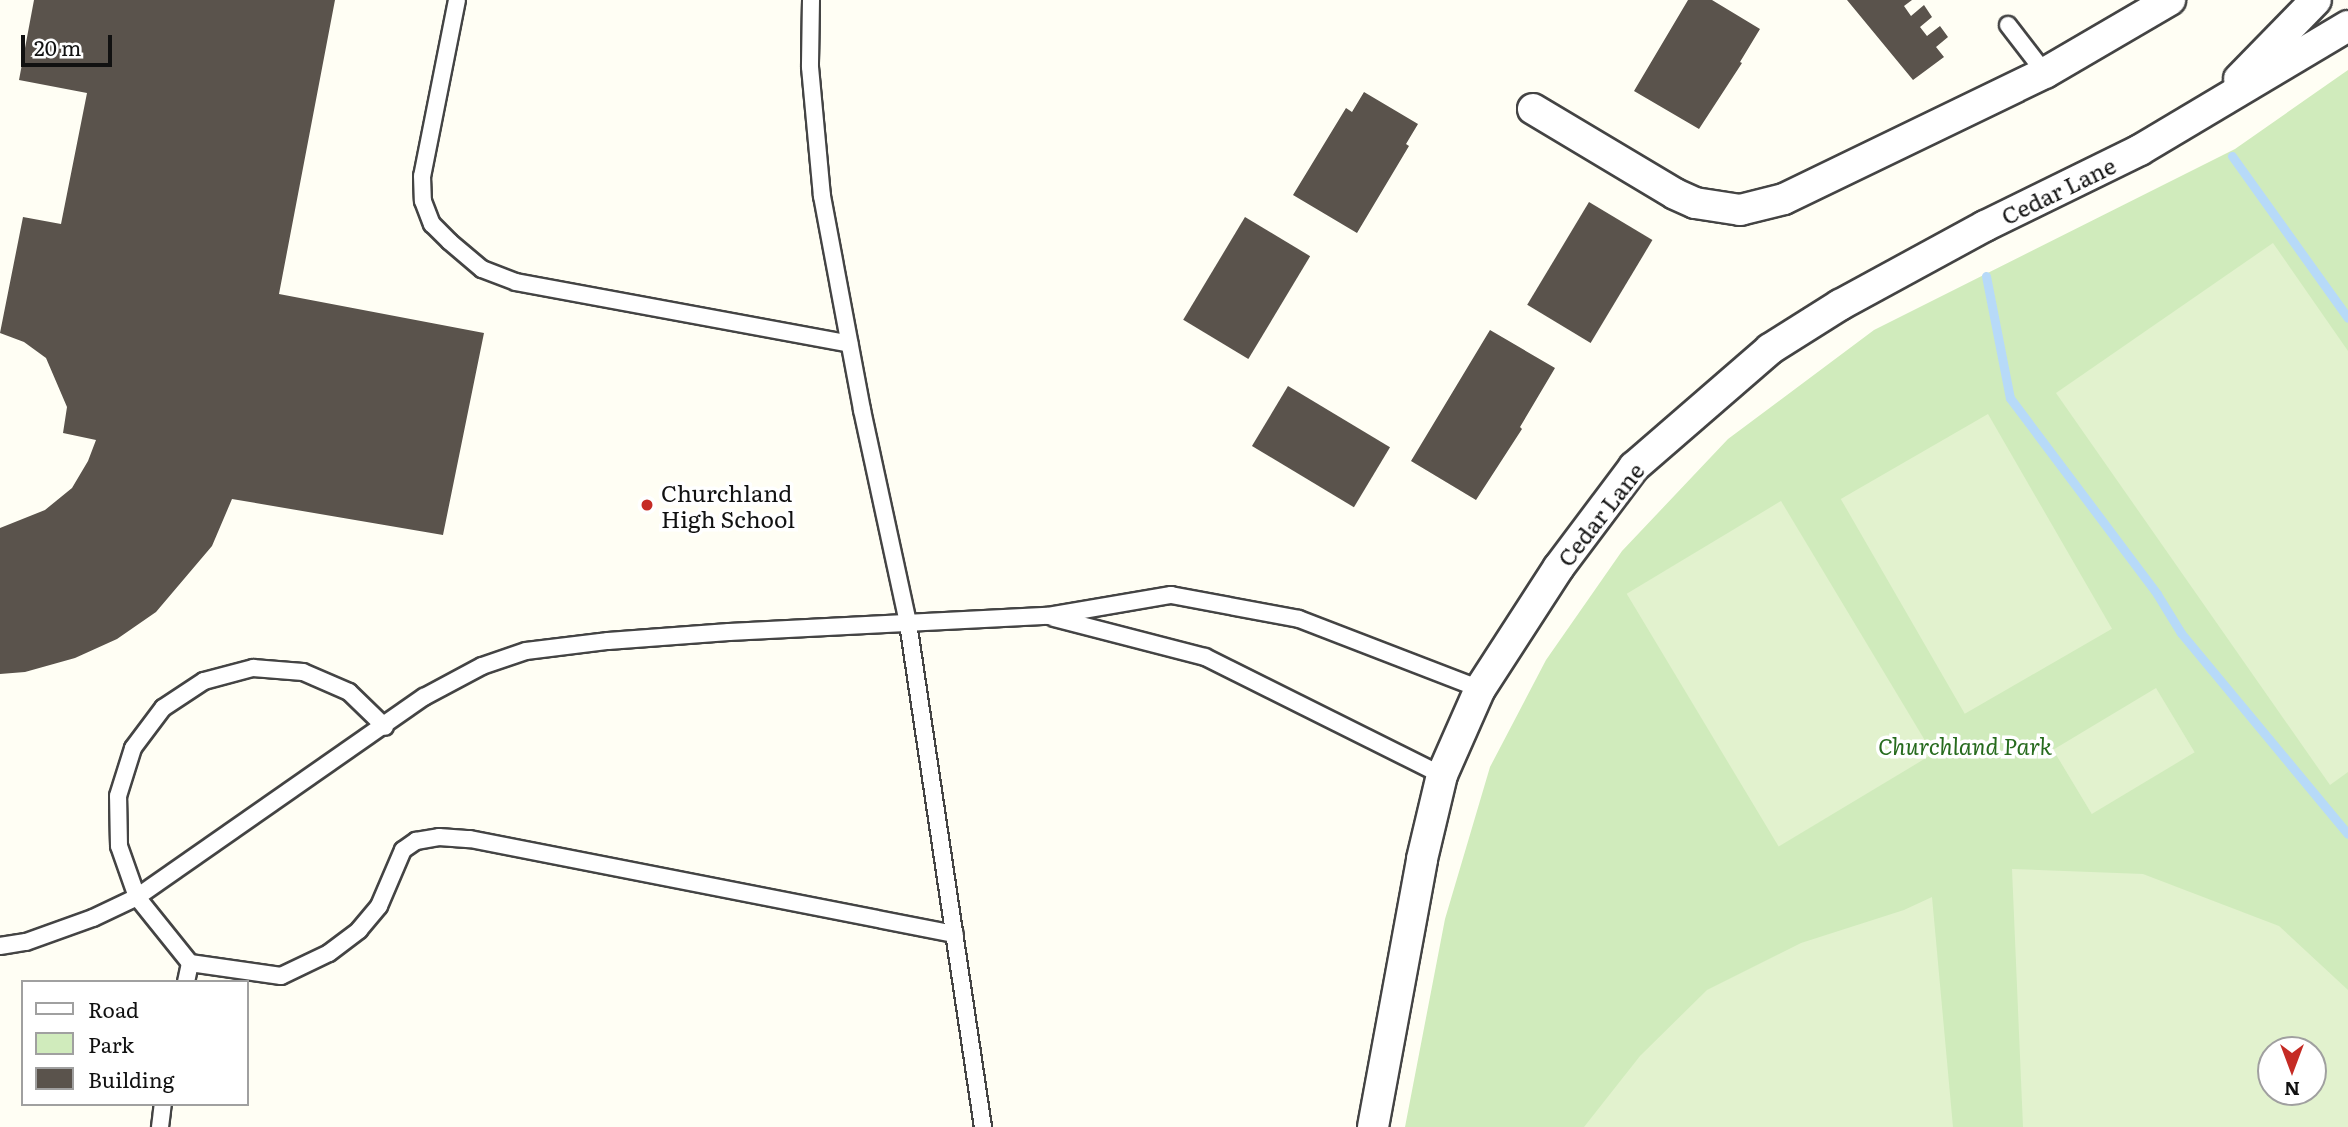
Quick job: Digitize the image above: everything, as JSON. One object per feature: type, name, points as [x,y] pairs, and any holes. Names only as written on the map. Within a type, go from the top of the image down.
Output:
[{"type":"street","points":[[1533,109],[1675,194],[1695,203],[1740,210],[1784,199],[2045,73],[2170,0]]},
{"type":"street","name":"Cedar Lane","points":[[2217,102],[2316,0]]},
{"type":"street","name":"Cedar Lane","points":[[1373,1127],[1422,859],[1442,775],[1480,689],[1559,567],[1634,467],[1770,349],[1840,305],[1985,226],[2140,150],[2348,26]]},
{"type":"lane","points":[[457,0],[422,176],[423,201],[432,224],[450,242],[482,269],[516,282],[849,344]]},
{"type":"lane","points":[[811,0],[810,67],[822,196],[849,344],[908,623],[983,1127]]},
{"type":"lane","points":[[2008,25],[2045,73]]},
{"type":"lane","points":[[0,946],[26,942],[137,897],[385,727],[424,697],[482,666],[526,651],[608,641],[1048,616],[1171,596],[1300,619],[1480,689]]},
{"type":"lane","points":[[1048,616],[1205,657],[1442,775]]},
{"type":"lane","points":[[385,727],[349,692],[303,672],[253,668],[204,681],[163,708],[133,748],[118,796],[119,846],[137,897],[190,963],[281,976],[329,953],[359,930],[379,906],[403,850],[416,841],[439,837],[470,839],[955,934]]},
{"type":"lane","points":[[186,980],[190,963]]},
{"type":"lane","points":[[160,1127],[163,1106]]},
{"type":"green space","name":"Churchland Park","points":[[2348,70],[2348,1127],[1405,1127],[1445,919],[1490,767],[1546,660],[1622,551],[1728,439],[1874,330],[2235,149]]},
{"type":"green space","points":[[2273,243],[2348,351],[2348,772],[2330,785],[2056,393]]},
{"type":"green space","points":[[1988,414],[2112,629],[1965,714],[1841,499]]},
{"type":"green space","points":[[1781,501],[1933,754],[1779,847],[1627,594]]},
{"type":"green space","points":[[2156,688],[2195,752],[2092,814],[2053,750]]},
{"type":"green space","points":[[2012,869],[2143,874],[2279,926],[2348,990],[2348,1127],[2023,1127]]},
{"type":"green space","points":[[1932,897],[1953,1127],[1584,1127],[1640,1056],[1707,990],[1801,943],[1904,910]]},
{"type":"building","points":[[34,0],[335,0],[279,294],[484,333],[443,535],[232,499],[212,546],[156,612],[117,639],[75,658],[25,672],[0,674],[0,528],[45,510],[72,488],[88,461],[96,440],[63,433],[67,407],[46,358],[24,342],[0,333],[23,217],[61,224],[87,93],[19,80]]},
{"type":"building","points":[[1688,0],[1712,0],[1760,29],[1740,62],[1742,63],[1699,129],[1634,91]]},
{"type":"building","points":[[1847,0],[1912,0],[1904,6],[1911,16],[1924,5],[1932,17],[1920,27],[1927,36],[1940,26],[1948,37],[1936,47],[1944,57],[1913,80]]},
{"type":"building","points":[[1364,92],[1418,124],[1406,144],[1409,146],[1357,233],[1293,195],[1346,108],[1352,112]]},
{"type":"building","points":[[1589,202],[1652,240],[1591,343],[1527,305]]},
{"type":"building","points":[[1245,217],[1310,256],[1248,359],[1183,320]]},
{"type":"building","points":[[1490,330],[1555,368],[1520,427],[1522,429],[1476,500],[1411,461]]},
{"type":"building","points":[[1288,386],[1390,447],[1354,507],[1252,446]]},
{"type":"waterway","points":[[2232,156],[2348,318]]},
{"type":"waterway","points":[[1986,276],[2010,398],[2157,594],[2181,633],[2348,834]]},
{"type":"place","name":"Churchland High School","points":[[647,505]]}]
